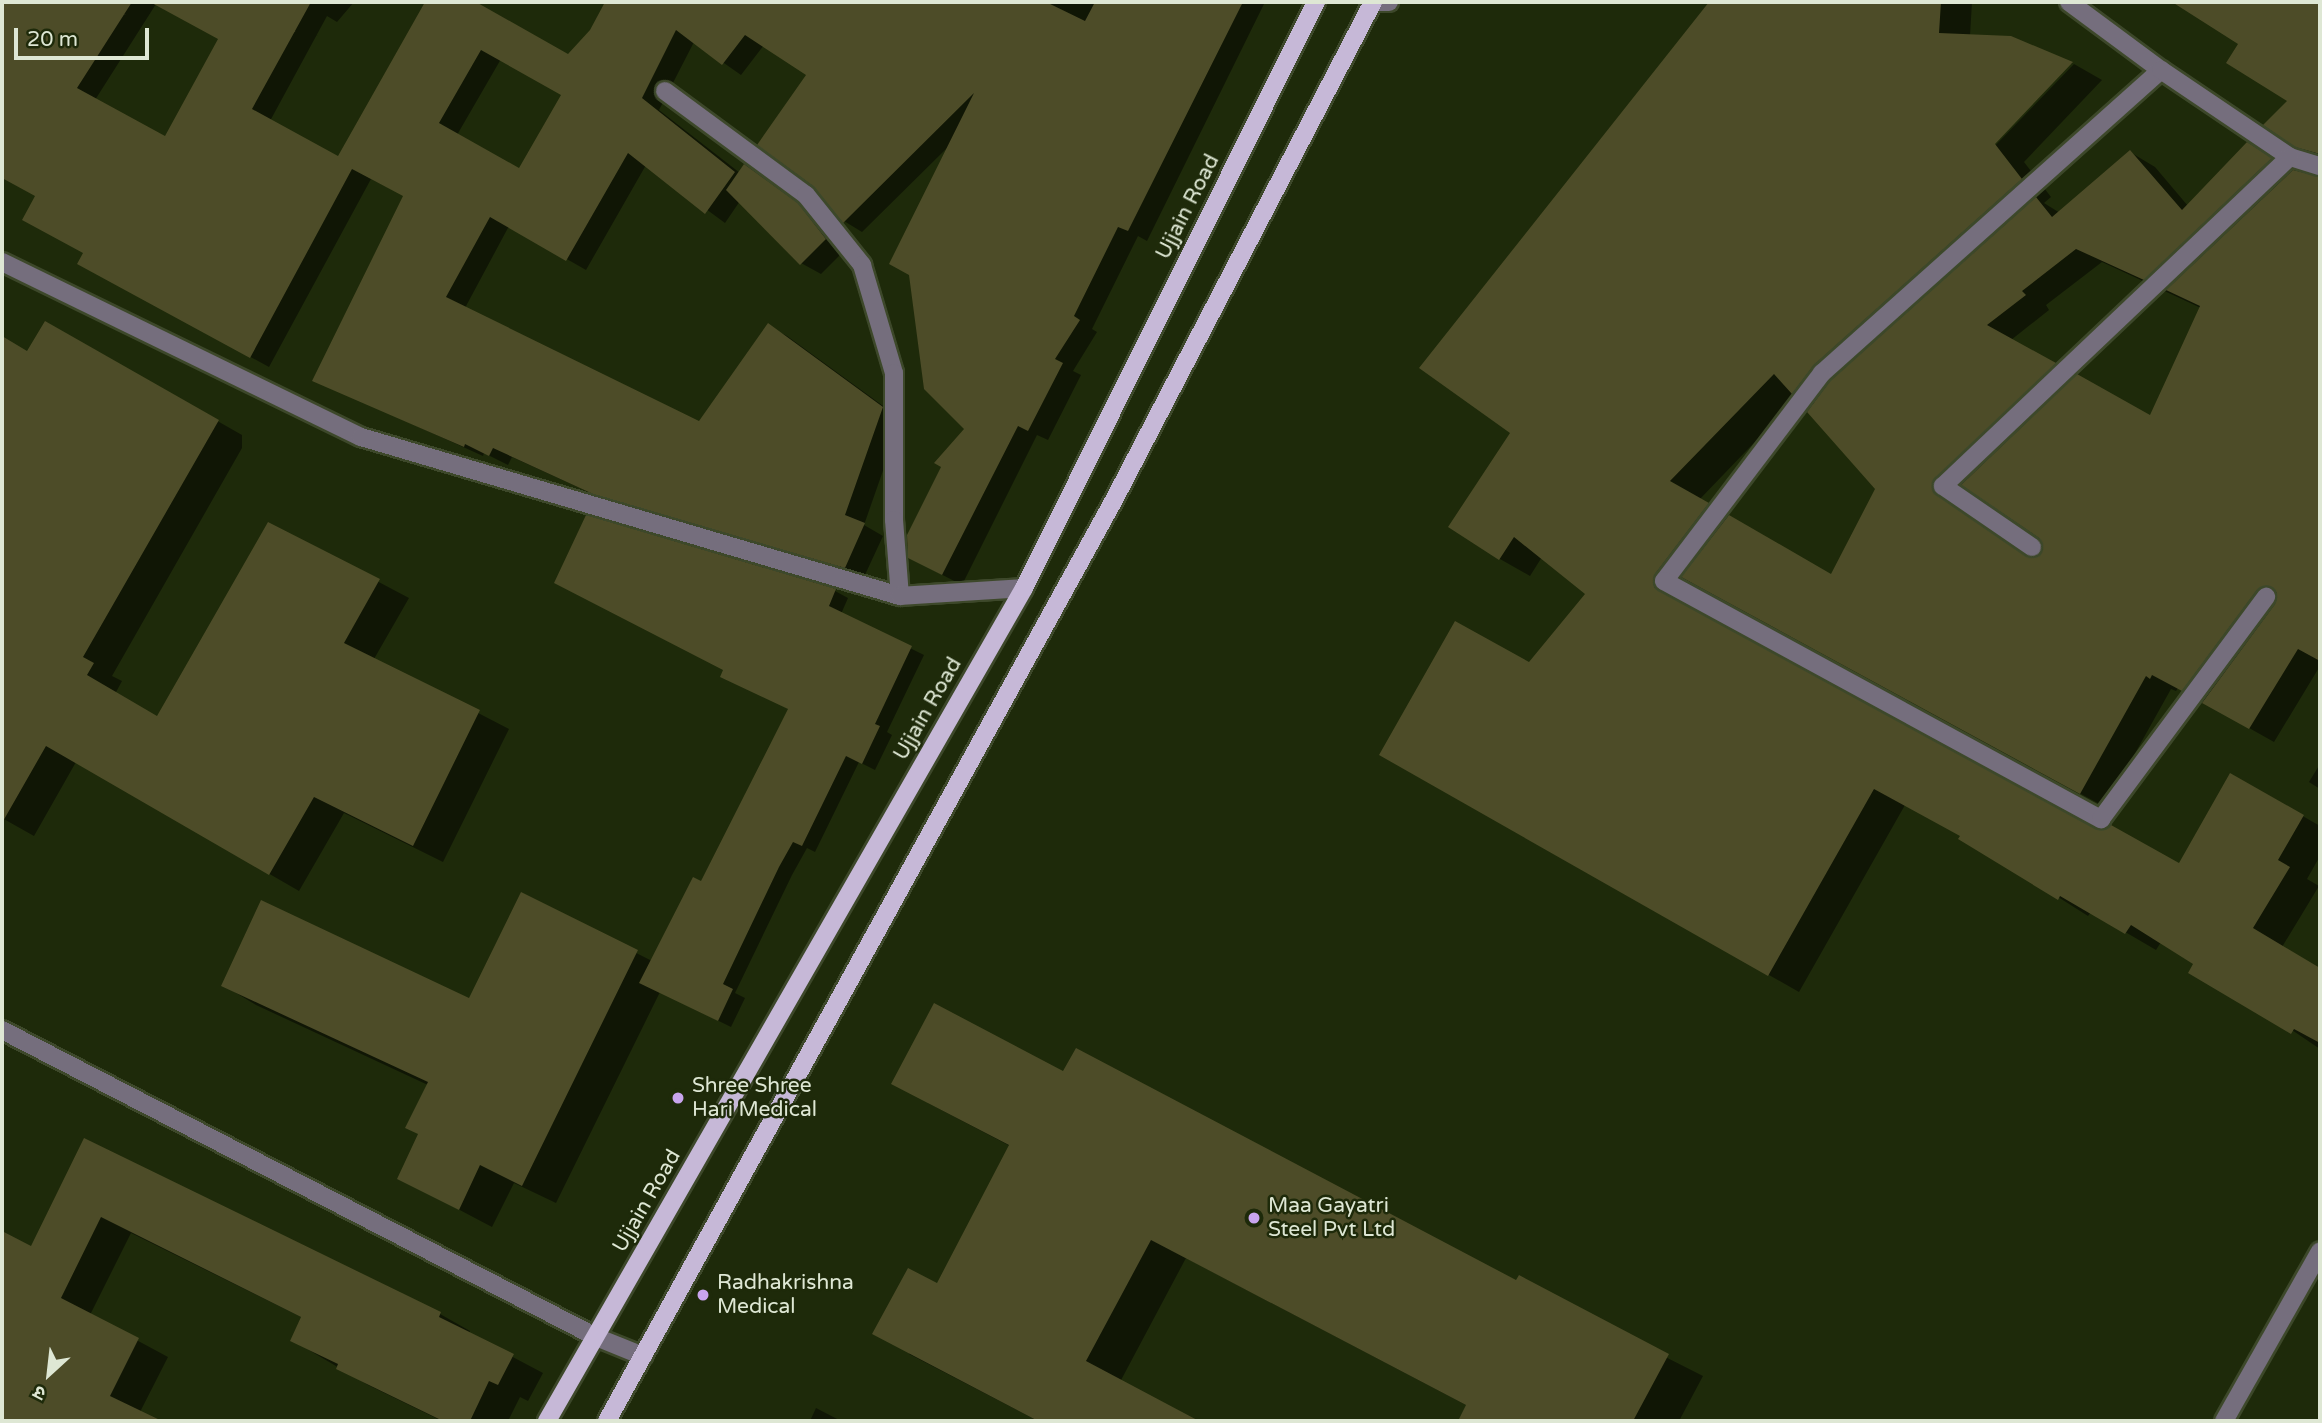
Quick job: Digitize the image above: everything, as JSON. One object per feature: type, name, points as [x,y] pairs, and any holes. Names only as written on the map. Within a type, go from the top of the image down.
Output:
[{"type":"main road","name":"Ujjain Road","points":[[547,1421],[1024,588],[1316,2]]},
{"type":"main road","points":[[607,1421],[1115,498],[1374,2]]},
{"type":"street","points":[[1374,2],[1390,2]]},
{"type":"street","points":[[2069,2],[2161,70],[2290,157],[2320,166]]},
{"type":"street","points":[[2161,70],[1822,373],[1664,581],[2101,819],[2266,597]]},
{"type":"street","points":[[665,91],[806,195],[862,265],[894,373],[894,520],[900,596]]},
{"type":"street","points":[[2032,547],[1943,486],[2290,157]]},
{"type":"street","points":[[2,261],[361,437],[900,596],[1024,588]]},
{"type":"street","points":[[2,1030],[596,1337],[643,1356]]},
{"type":"street","points":[[2224,1421],[2320,1251]]},
{"type":"building","points":[[2,2],[132,2],[77,88],[165,136],[218,39],[150,2],[311,2],[252,109],[338,156],[425,2],[476,2],[568,54],[590,30],[605,2],[1046,2],[1085,21],[1095,2],[1243,2],[1128,231],[1118,227],[1074,316],[1080,320],[1055,359],[1063,363],[1028,431],[1018,426],[942,575],[908,558],[907,535],[941,467],[934,463],[964,429],[924,389],[909,275],[889,264],[974,93],[843,223],[813,186],[757,145],[806,75],[745,35],[722,65],[676,30],[642,98],[735,172],[705,214],[628,153],[566,261],[490,217],[446,297],[699,421],[768,323],[883,407],[845,515],[865,523],[845,568],[593,494],[493,448],[489,456],[465,444],[464,447],[312,381],[403,196],[352,169],[250,358],[77,264],[83,253],[22,220],[35,196],[2,178]],"holes":[[[481,50],[561,95],[519,168],[439,123]]]},
{"type":"building","points":[[1709,2],[1941,2],[1939,33],[2011,36],[2073,62],[1995,144],[2022,179],[1814,365],[1792,394],[1774,374],[1670,481],[1709,503],[1655,574],[1654,587],[2096,829],[2105,829],[2111,825],[2179,863],[2230,773],[2304,815],[2278,860],[2290,867],[2253,928],[2320,968],[2320,1043],[2294,1029],[2291,1034],[2188,973],[2193,964],[2131,925],[2125,934],[2060,896],[2058,900],[1958,839],[1960,836],[1874,789],[1768,976],[1379,755],[1455,621],[1529,662],[1585,594],[1514,537],[1499,560],[1448,527],[1510,433],[1419,368]]},
{"type":"building","points":[[2172,2],[2320,2],[2320,154],[2295,147],[2263,125],[2287,101],[2226,63],[2238,44]]},
{"type":"building","points":[[2247,142],[2272,158],[2144,280],[2076,249],[2022,291],[2026,295],[1987,325],[2056,363],[1932,484],[1937,495],[2026,556],[2037,557],[2043,549],[2039,538],[1961,485],[2077,374],[2150,415],[2200,306],[2166,290],[2293,170],[2320,177],[2320,661],[2298,649],[2249,729],[2202,703],[2275,604],[2277,593],[2268,586],[2257,590],[2182,691],[2152,675],[2150,679],[2146,676],[2080,794],[1681,577],[1729,515],[1831,574],[1875,489],[1807,412],[1830,381],[2036,197],[2052,217],[2130,150],[2182,210]]},
{"type":"building","points":[[744,164],[798,203],[826,239],[800,265],[726,190]]},
{"type":"building","points":[[45,321],[219,420],[83,657],[94,663],[87,675],[157,716],[268,522],[380,579],[344,643],[480,710],[413,846],[314,797],[269,875],[46,746],[2,823],[2,336],[27,351]]},
{"type":"building","points":[[586,515],[836,589],[829,606],[912,646],[875,724],[880,726],[862,764],[846,756],[802,846],[793,842],[779,867],[723,984],[733,989],[718,1021],[639,983],[693,877],[701,881],[788,709],[720,677],[723,670],[554,583]]},
{"type":"building","points":[[521,892],[638,950],[522,1186],[480,1165],[459,1210],[397,1179],[418,1134],[405,1128],[428,1082],[221,986],[261,900],[469,998]]},
{"type":"building","points":[[934,1003],[1063,1071],[1076,1048],[1516,1280],[1519,1275],[1669,1354],[1633,1421],[1458,1421],[1466,1405],[1151,1240],[1086,1361],[1199,1421],[1038,1421],[872,1334],[908,1268],[937,1283],[1009,1145],[891,1084]]},
{"type":"building","points":[[84,1138],[441,1312],[439,1317],[514,1354],[498,1385],[489,1381],[470,1421],[443,1421],[336,1369],[338,1364],[290,1341],[301,1317],[101,1217],[61,1298],[139,1338],[110,1396],[162,1421],[2,1421],[2,1231],[31,1246]]},
{"type":"place","name":"Shree Shree Hari Medical","points":[[678,1098]]},
{"type":"place","name":"Maa Gayatri Steel Pvt Ltd","points":[[1254,1218]]},
{"type":"place","name":"Radhakrishna Medical","points":[[703,1295]]}]
